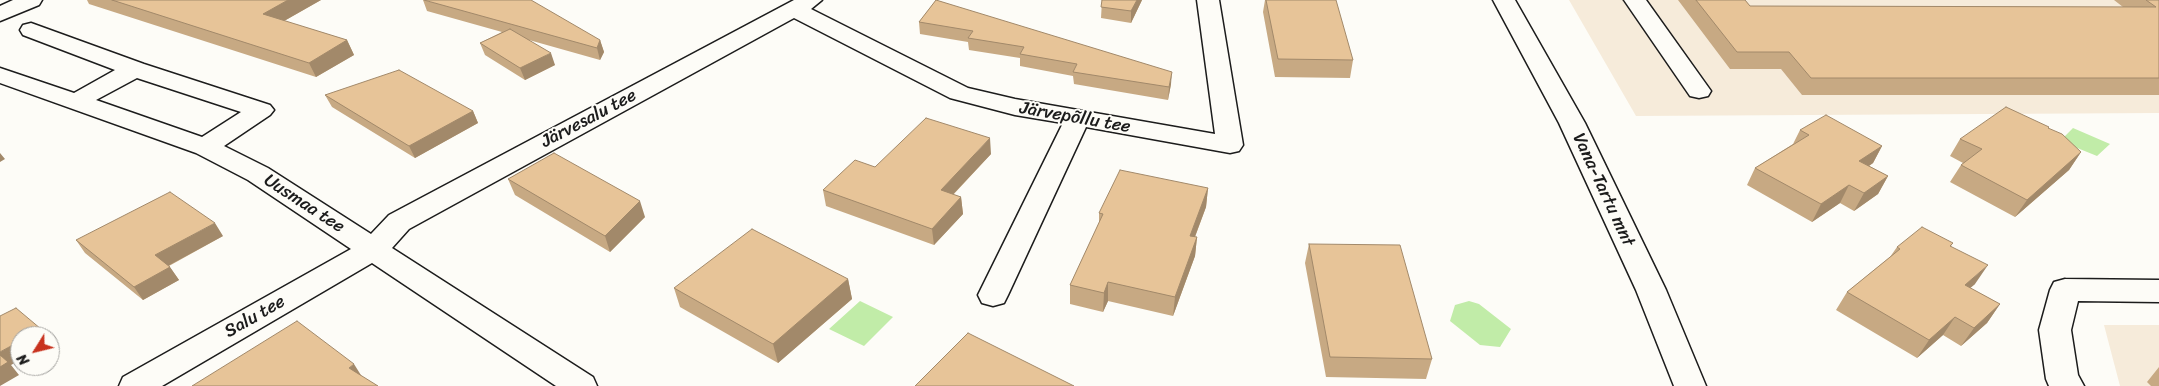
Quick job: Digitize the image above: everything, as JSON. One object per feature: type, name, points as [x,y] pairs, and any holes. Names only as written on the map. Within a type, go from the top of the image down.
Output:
[{"type":"street","points":[[0,14],[31,0]]},
{"type":"street","name":"Järvepõllu tee","points":[[803,4],[959,94],[1015,107],[1230,145],[1208,0]]},
{"type":"street","name":"Vana-Tartu mnt","points":[[1504,0],[1572,123],[1651,290],[1690,386]]},
{"type":"street","points":[[1635,0],[1699,91]]},
{"type":"street","name":"Järvesalu tee","points":[[374,249],[399,222],[803,4]]},
{"type":"street","points":[[30,30],[135,69],[261,110],[205,147]]},
{"type":"street","points":[[75,102],[135,69]]},
{"type":"street","name":"Uusmaa tee","points":[[0,75],[205,147],[258,174],[581,386]]},
{"type":"street","points":[[993,295],[1078,118]]},
{"type":"street","name":"Salu tee","points":[[135,386],[374,249]]},
{"type":"street","points":[[2068,386],[2062,379],[2055,330],[2064,290],[2159,291]]},
{"type":"shaded area","points":[[1569,0],[2159,0],[2159,113],[1636,116]]},
{"type":"shaded area","points":[[2104,325],[2159,325],[2159,386],[2120,386]]},
{"type":"green space","points":[[2073,128],[2110,144],[2097,156],[2060,141]]},
{"type":"green space","points":[[860,301],[893,317],[864,346],[829,329]]},
{"type":"green space","points":[[1469,301],[1479,304],[1511,329],[1500,347],[1480,345],[1450,321],[1455,305]]},
{"type":"building","points":[[112,0],[288,0],[263,14],[347,40],[309,63]]},
{"type":"building","points":[[424,0],[531,0],[600,40],[597,48]]},
{"type":"building","points":[[936,0],[1172,72],[1169,87],[1073,72],[1077,64],[1020,54],[1024,47],[968,38],[973,31],[919,22]]},
{"type":"building","points":[[1102,0],[1137,0],[1131,11],[1101,7]]},
{"type":"building","points":[[1266,0],[1336,0],[1353,60],[1278,59]]},
{"type":"building","points":[[1696,0],[1745,0],[1750,6],[2156,7],[2146,0],[2159,0],[2159,78],[1811,78],[1789,52],[1737,52]]},
{"type":"building","points":[[510,29],[551,53],[520,68],[480,43]]},
{"type":"building","points":[[399,70],[473,111],[409,146],[325,95]]},
{"type":"building","points":[[2006,107],[2062,134],[2081,152],[2027,200],[1961,165],[1982,149],[1960,139]]},
{"type":"building","points":[[1826,115],[1882,146],[1859,161],[1888,176],[1864,193],[1849,185],[1821,204],[1755,168],[1809,135],[1800,130]]},
{"type":"building","points":[[926,118],[990,138],[941,190],[961,197],[932,229],[823,190],[855,160],[875,167]]},
{"type":"building","points":[[554,153],[640,201],[605,236],[508,179]]},
{"type":"building","points":[[1120,170],[1208,188],[1190,236],[1197,237],[1175,297],[1108,282],[1104,293],[1070,285],[1103,214],[1099,213]]},
{"type":"building","points":[[170,192],[215,223],[155,255],[170,267],[134,287],[76,240]]},
{"type":"building","points":[[1922,227],[1953,243],[1950,246],[1988,265],[1965,285],[2000,304],[1974,328],[1955,317],[1929,340],[1847,292],[1900,249],[1897,247]]},
{"type":"building","points":[[752,229],[848,279],[773,344],[674,288]]},
{"type":"building","points":[[1309,244],[1400,245],[1432,359],[1330,357]]},
{"type":"building","points":[[16,308],[37,326],[10,326],[10,346],[0,352],[0,316]]},
{"type":"building","points":[[297,321],[354,364],[349,368],[378,386],[192,386]]},
{"type":"building","points":[[968,333],[1074,386],[915,386]]},
{"type":"building","points":[[0,355],[8,362],[0,367]]}]
